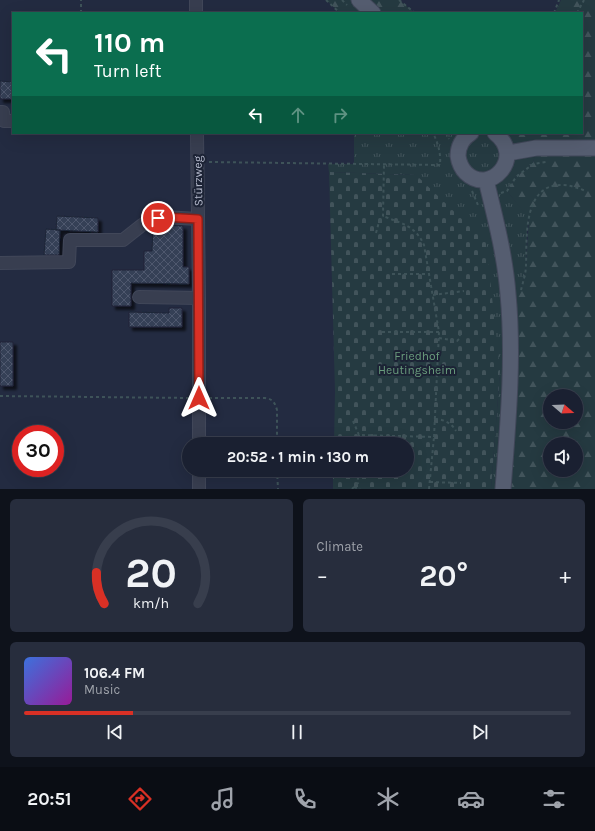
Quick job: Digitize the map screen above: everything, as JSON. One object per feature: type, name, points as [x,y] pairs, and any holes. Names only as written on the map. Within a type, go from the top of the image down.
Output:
[{"type":"main road","points":[[359,0],[372,12]]},
{"type":"main road","points":[[467,134],[461,143],[458,152],[458,161],[462,169],[469,176],[486,180],[500,173],[507,160],[508,153],[506,145],[502,138],[497,134]]},
{"type":"main road","points":[[508,153],[536,148],[595,148]]},
{"type":"main road","points":[[486,180],[483,198],[500,245],[508,293],[510,389],[503,489]]},
{"type":"street","points":[[196,0],[196,12]]},
{"type":"street","points":[[0,112],[3,112],[4,121],[12,121]]},
{"type":"street","name":"Stürzweg","points":[[197,134],[199,437]]},
{"type":"street","points":[[0,263],[69,262],[70,240],[123,240],[142,225],[154,218],[164,217],[198,219]]},
{"type":"street","points":[[139,297],[199,298]]},
{"type":"street","points":[[199,477],[199,489]]},
{"type":"path","points":[[81,0],[81,12]]},
{"type":"path","points":[[326,0],[339,12]]},
{"type":"path","points":[[399,0],[414,12]]},
{"type":"path","points":[[554,12],[559,0]]},
{"type":"path","points":[[578,12],[584,0]]},
{"type":"path","points":[[198,162],[440,165],[441,155],[437,140],[434,134]]},
{"type":"path","points":[[479,207],[483,198],[507,191],[516,177],[533,164],[546,162]]},
{"type":"path","points":[[376,233],[379,222],[383,216],[384,164]]},
{"type":"path","points":[[508,293],[521,290],[526,267],[528,218],[531,207],[538,197],[547,188],[555,185],[575,187],[586,191]]},
{"type":"path","points":[[383,216],[412,228],[420,235],[424,245],[433,296],[439,338],[434,437],[429,489]]},
{"type":"path","points":[[392,274],[429,274]]},
{"type":"path","points":[[433,296],[464,291]]},
{"type":"path","points":[[439,338],[457,341],[461,330]]},
{"type":"path","points":[[382,332],[439,332]]},
{"type":"path","points":[[0,396],[265,398],[271,399],[276,406],[277,437]]},
{"type":"path","points":[[434,419],[445,421],[456,431]]},
{"type":"path","points":[[353,421],[359,435],[434,437]]},
{"type":"path","points":[[277,477],[278,489]]},
{"type":"path","points":[[353,488],[358,483],[358,477]]},
{"type":"path","points":[[429,482],[461,483]]},
{"type":"path","points":[[353,488],[360,489]]},
{"type":"green space","points":[[326,0],[399,0],[414,12],[339,12]]},
{"type":"green space","points":[[561,0],[595,0],[595,489],[503,489],[508,293],[521,290],[526,267],[529,219],[507,191],[516,177],[533,164],[536,148],[508,153],[497,134],[583,134],[583,12],[555,12]]},
{"type":"green space","points":[[354,134],[498,134],[536,148],[533,164],[516,177],[507,191],[529,218],[527,231],[526,267],[521,290],[503,489],[491,489],[500,371],[416,175],[329,172],[328,164],[354,164]]},
{"type":"green space","name":"Friedhof Heutingsheim","points":[[329,172],[416,175],[486,242],[500,371],[491,489],[333,489],[333,477],[414,477],[414,437],[334,437],[335,392]]},
{"type":"building","points":[[0,81],[12,82],[12,99],[0,99]]},
{"type":"building","points":[[57,216],[98,218],[98,232],[56,230]]},
{"type":"building","points":[[156,225],[183,226],[183,267],[189,267],[189,284],[131,283],[131,306],[112,306],[112,270],[144,270],[144,251],[152,251],[153,227]]},
{"type":"building","points":[[46,229],[60,230],[59,255],[44,255]]},
{"type":"building","points":[[169,308],[182,308],[182,327],[129,327],[129,312],[169,313]]},
{"type":"building","points":[[0,342],[13,342],[13,386],[0,386]]},
{"type":"route","points":[[158,218],[198,219],[199,398]]}]
